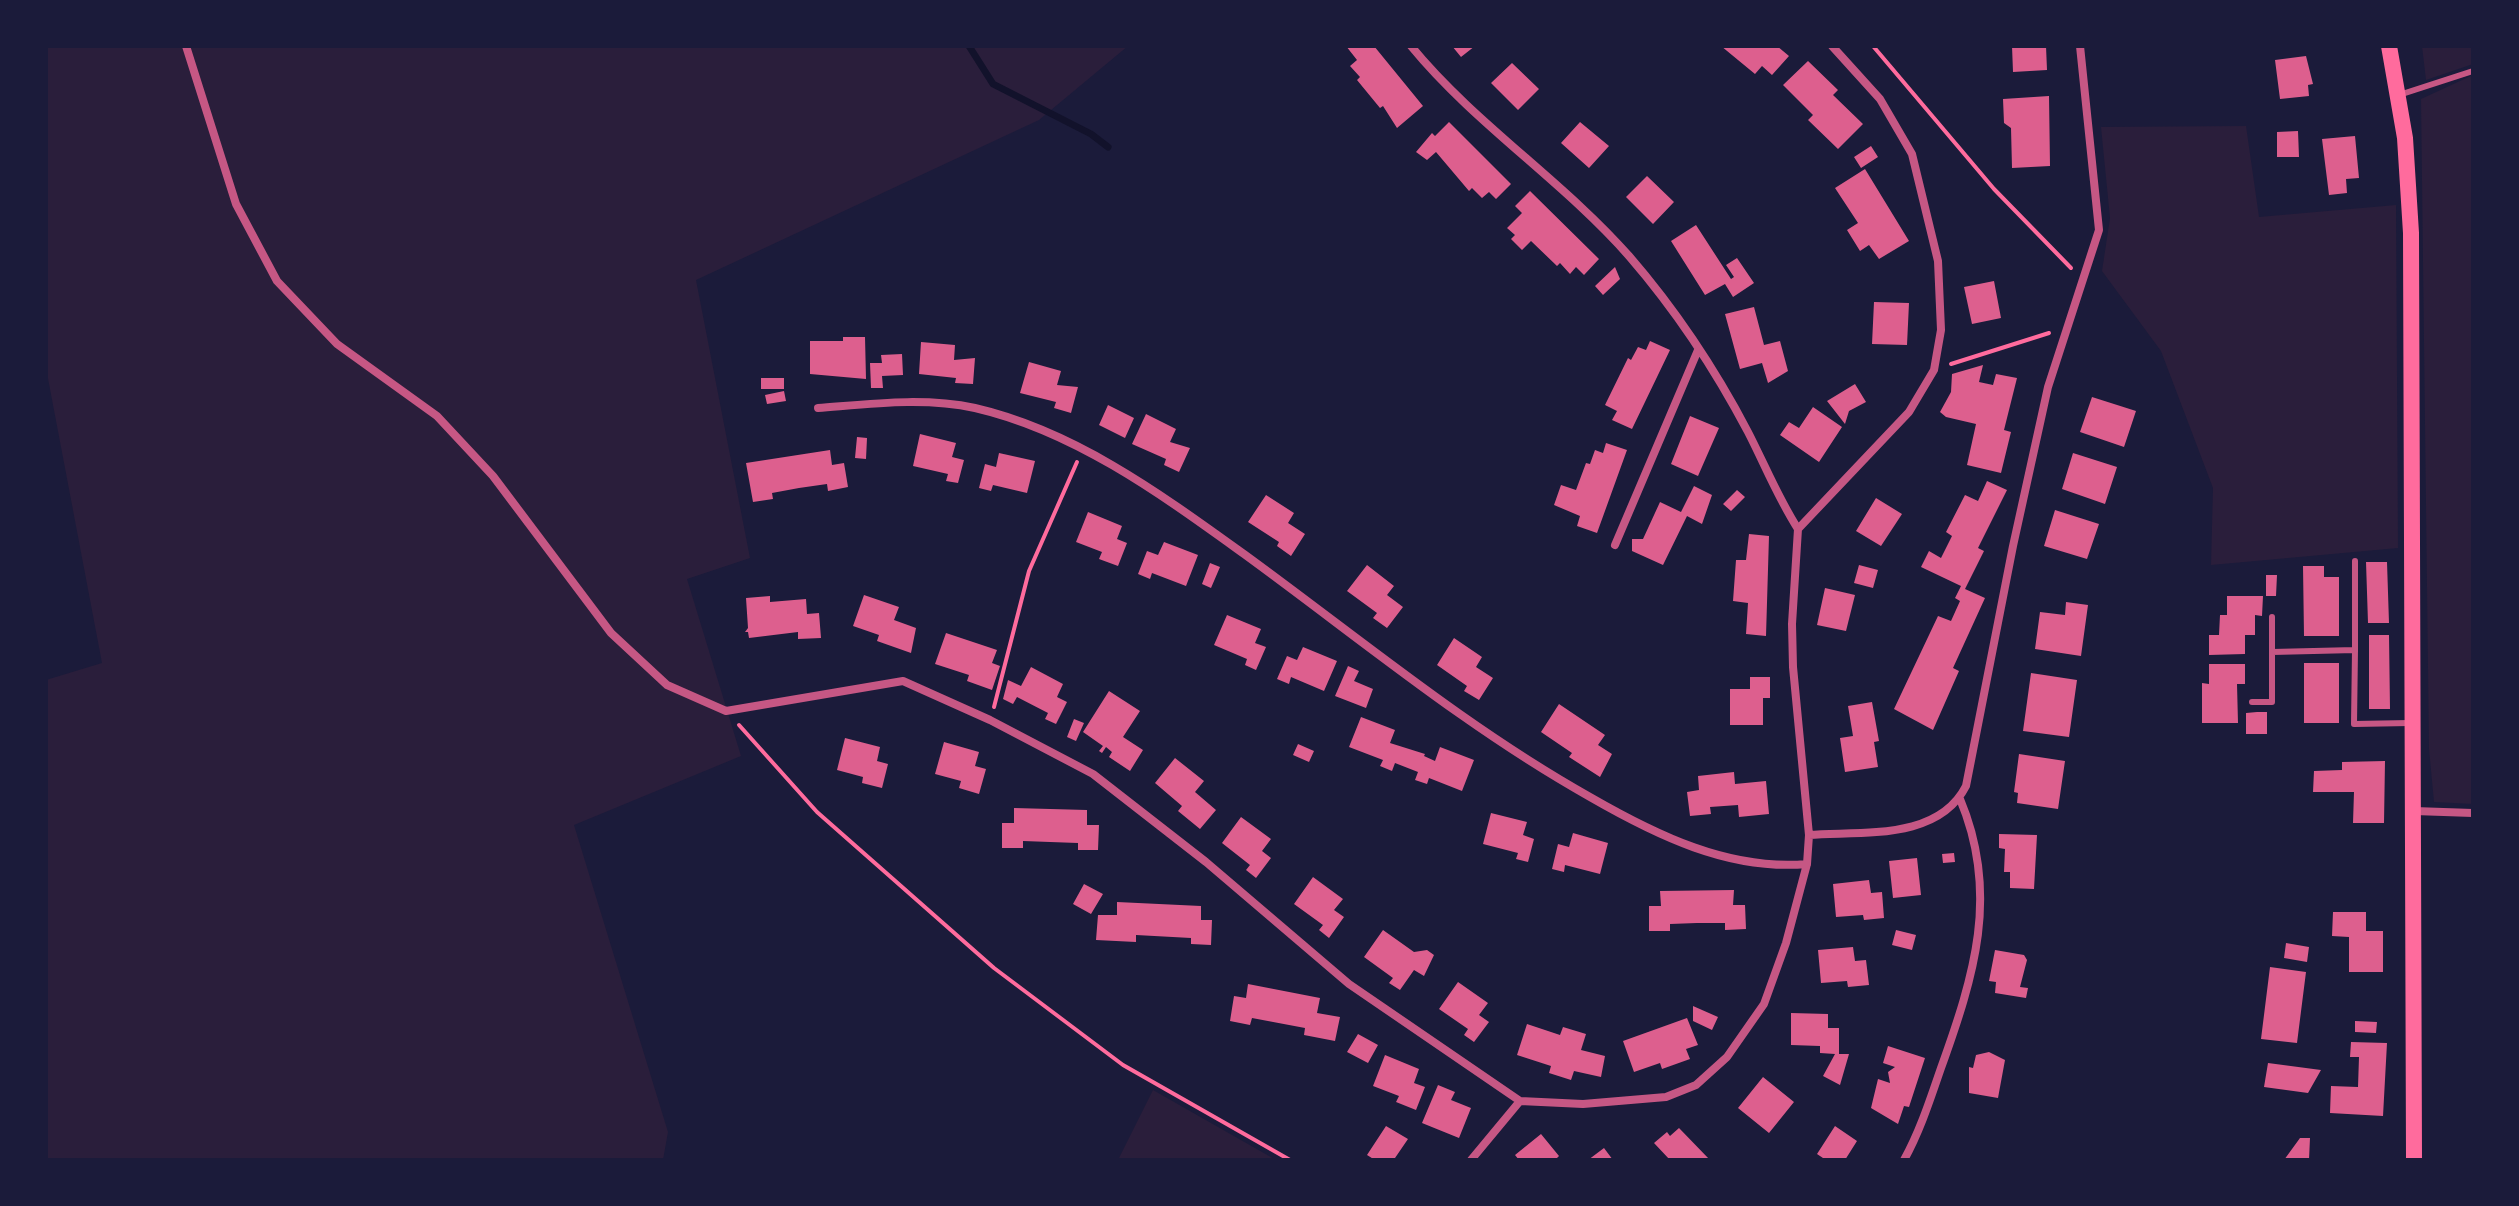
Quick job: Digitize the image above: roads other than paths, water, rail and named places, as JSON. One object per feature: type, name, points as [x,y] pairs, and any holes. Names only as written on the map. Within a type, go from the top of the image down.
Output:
[{"type":"main road","points":[[2389,46],[2405,138],[2411,233],[2414,1160]]},
{"type":"street","points":[[186,46],[236,204],[277,281],[337,344],[437,416],[493,476],[611,633],[667,685],[726,711],[903,681],[990,720],[1093,774],[1206,862],[1349,984],[1520,1101],[1583,1104],[1666,1097],[1696,1085],[1713,1072],[1752,1026],[1773,984],[1807,864],[1809,835],[1793,667],[1798,529],[1778,498],[1748,431],[1698,350],[1639,269],[1594,219],[1441,83],[1411,46]]},
{"type":"street","points":[[1798,529],[1909,412],[1934,370],[1941,330],[1938,261],[1912,154],[1880,99],[1832,46]]},
{"type":"street","points":[[1809,835],[1915,826],[1934,820],[1960,799],[1966,786],[2048,387],[2084,281],[2100,220],[2080,46]]},
{"type":"street","points":[[1615,545],[1698,350]]},
{"type":"street","points":[[818,408],[903,401],[974,408],[1061,436],[1193,517],[1441,701],[1520,755],[1593,799],[1690,847],[1752,861],[1807,864]]},
{"type":"street","points":[[1904,1160],[1916,1138],[1964,1004],[1977,950],[1979,860],[1975,836],[1960,799]]},
{"type":"street","points":[[2414,811],[2473,813]]},
{"type":"street","points":[[1476,1158],[1520,1101]]},
{"type":"lane","points":[[2399,95],[2473,71]]},
{"type":"lane","points":[[2355,561],[2354,724],[2414,723]]},
{"type":"lane","points":[[2252,702],[2272,702],[2272,617]]},
{"type":"lane","points":[[2272,652],[2355,650]]},
{"type":"waterway","points":[[969,46],[993,84],[1091,134],[1108,147]]}]
